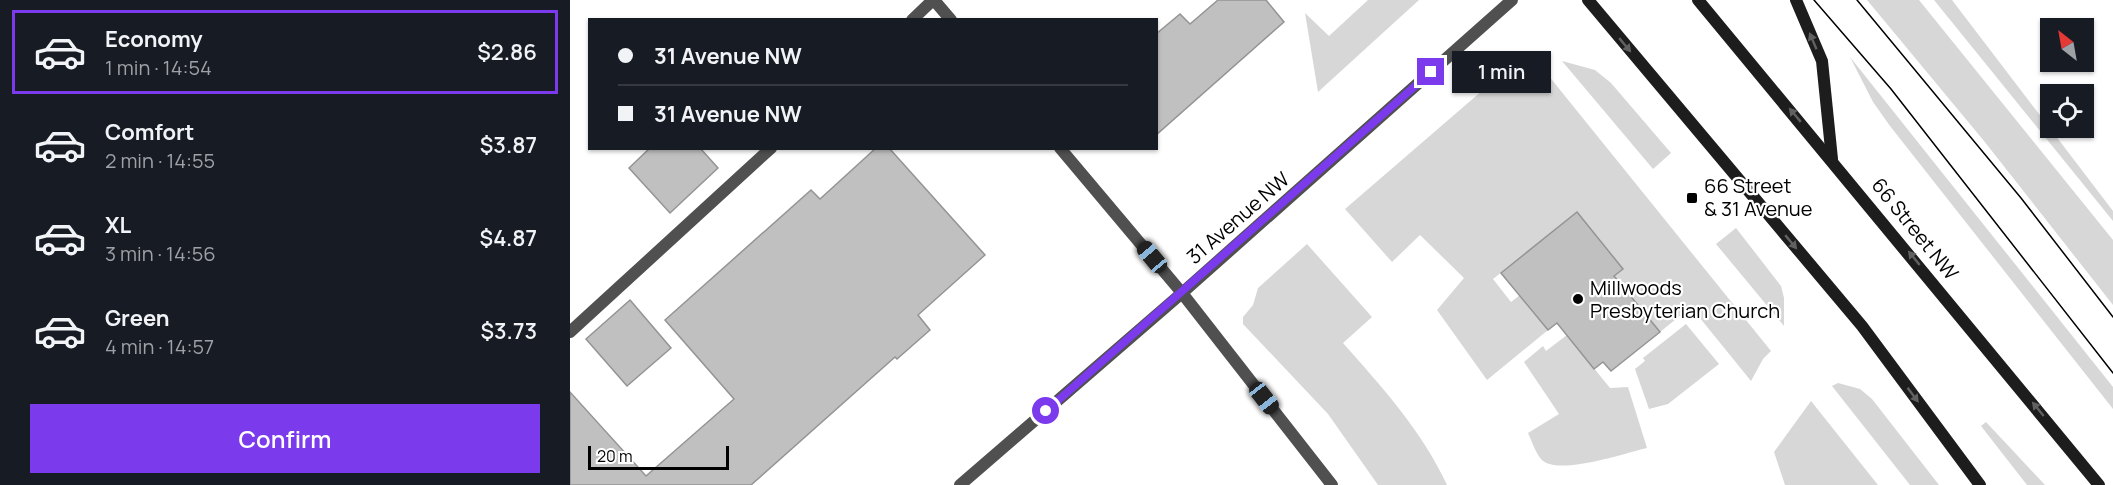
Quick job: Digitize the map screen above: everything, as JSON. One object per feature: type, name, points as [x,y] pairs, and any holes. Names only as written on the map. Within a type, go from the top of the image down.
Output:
[{"type":"main road","points":[[1588,0],[1862,326],[1980,485]]},
{"type":"main road","name":"66 Street NW","points":[[1698,0],[1833,160],[2099,485]]},
{"type":"main road","points":[[1796,0],[1822,62],[1833,160]]},
{"type":"street","points":[[914,18],[934,0],[949,18]]},
{"type":"street","name":"31 Avenue NW","points":[[960,485],[1182,293],[1512,0]]},
{"type":"street","points":[[570,332],[769,150]]},
{"type":"street","points":[[1062,150],[1182,293],[1332,485]]},
{"type":"shaded area","points":[[1368,0],[1419,0],[1318,92],[1305,13],[1329,36]]},
{"type":"shaded area","points":[[1867,0],[1919,0],[2113,240],[2113,305],[1984,141]]},
{"type":"shaded area","points":[[1934,0],[1952,0],[2040,115],[2040,131]]},
{"type":"shaded area","points":[[1850,57],[2113,387],[2113,409],[1890,126],[1873,102]]},
{"type":"shaded area","points":[[1562,61],[1595,70],[1611,83],[1671,153],[1653,169]]},
{"type":"shaded area","points":[[1505,71],[1541,72],[1548,75],[1771,351],[1763,359],[1751,381],[1691,307],[1660,332],[1614,276],[1623,269],[1577,212],[1493,279],[1511,302],[1520,295],[1548,330],[1487,380],[1437,310],[1464,278],[1420,235],[1392,262],[1345,209]]},
{"type":"shaded area","points":[[2046,138],[2057,138],[2113,211],[2113,221]]},
{"type":"shaded area","points":[[1736,228],[1781,286],[1784,298],[1784,326],[1716,244]]},
{"type":"shaded area","points":[[1307,244],[1372,317],[1343,343],[1413,428],[1426,446],[1447,485],[1378,485],[1328,414],[1243,324],[1243,317],[1253,305],[1258,288]]},
{"type":"shaded area","points":[[1686,324],[1719,364],[1668,404],[1649,409],[1635,369],[1645,361],[1643,358]]},
{"type":"shaded area","points":[[1567,335],[1610,388],[1628,387],[1647,448],[1575,465],[1549,464],[1541,459],[1528,433],[1559,414],[1524,362],[1543,346],[1546,351]]},
{"type":"shaded area","points":[[1838,383],[1860,389],[1872,399],[1939,485],[1910,485],[1832,386]]},
{"type":"shaded area","points":[[1811,401],[1878,485],[1785,485],[1774,452]]},
{"type":"shaded area","points":[[1986,422],[2045,485],[2027,485],[1981,426]]},
{"type":"building","points":[[1218,0],[1266,0],[1284,22],[1158,133],[1158,32],[1180,14],[1190,24]]},
{"type":"building","points":[[648,150],[702,150],[718,168],[670,213],[629,168]]},
{"type":"building","points":[[874,150],[891,150],[985,255],[918,315],[930,330],[897,359],[895,357],[751,485],[570,485],[570,392],[646,476],[734,399],[665,320],[811,190],[820,199]]},
{"type":"building","name":"Millwoods Presbyterian Church","points":[[1577,212],[1623,269],[1614,276],[1660,332],[1611,371],[1603,362],[1594,369],[1557,323],[1548,330],[1501,273]]},
{"type":"building","points":[[630,300],[671,348],[627,386],[586,339]]},
{"type":"tram line","points":[[1814,0],[1891,89],[2113,373]]},
{"type":"tram line","points":[[1857,0],[2021,198],[2113,317]]},
{"type":"place","name":"66 Street & 31 Avenue","points":[[1692,198]]},
{"type":"place","name":"Millwoods Presbyterian Church","points":[[1578,299]]},
{"type":"route","points":[[1046,411],[1431,72]]}]
